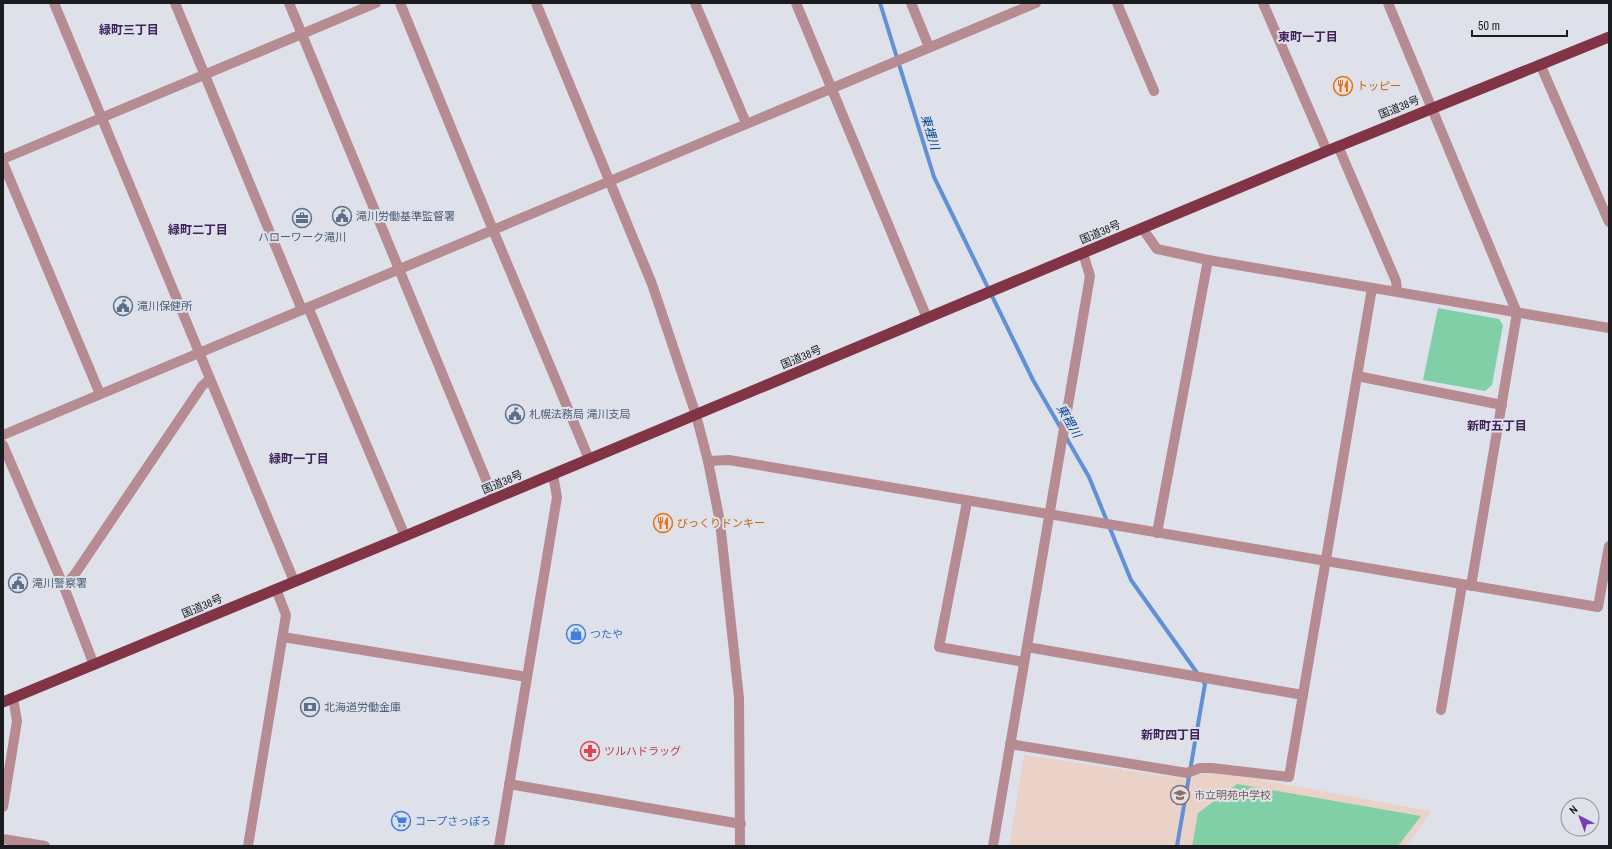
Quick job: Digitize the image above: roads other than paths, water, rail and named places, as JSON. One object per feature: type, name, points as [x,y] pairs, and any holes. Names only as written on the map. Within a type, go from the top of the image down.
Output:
[{"type":"highway","name":"国道38号","points":[[8,700],[553,475],[1338,146],[1609,37]]},
{"type":"street","points":[[54,3],[294,581]]},
{"type":"street","points":[[175,3],[305,308],[405,536]]},
{"type":"street","points":[[289,3],[494,499]]},
{"type":"street","points":[[3,159],[376,3]]},
{"type":"street","points":[[400,3],[589,459]]},
{"type":"street","points":[[536,3],[652,284],[696,415],[708,461],[720,522],[739,698],[740,846]]},
{"type":"street","points":[[696,3],[746,123]]},
{"type":"street","points":[[796,3],[927,318]]},
{"type":"street","points":[[910,3],[929,47]]},
{"type":"street","points":[[3,435],[1036,3]]},
{"type":"street","points":[[1117,3],[1154,91]]},
{"type":"street","points":[[1263,3],[1327,151]]},
{"type":"street","points":[[1388,3],[1517,314],[1502,405],[1441,710]]},
{"type":"street","points":[[1540,64],[1609,222]]},
{"type":"street","points":[[1338,146],[1396,281],[1397,292]]},
{"type":"street","points":[[3,162],[100,394]]},
{"type":"street","points":[[1142,228],[1156,250],[1517,314],[1609,328]]},
{"type":"street","points":[[993,846],[1048,514],[1090,276],[1083,253]]},
{"type":"street","points":[[1157,533],[1208,260]]},
{"type":"street","points":[[1010,744],[1187,773],[1200,768],[1212,768],[1289,777],[1372,288]]},
{"type":"street","points":[[1357,376],[1502,405]]},
{"type":"street","points":[[64,587],[75,574],[202,386],[210,379]]},
{"type":"street","points":[[3,445],[64,587],[94,665]]},
{"type":"street","points":[[708,461],[729,460],[967,502],[1048,514],[1598,607],[1609,546]]},
{"type":"street","points":[[499,846],[557,497],[553,475]]},
{"type":"street","points":[[967,502],[939,646],[1024,662]]},
{"type":"street","points":[[248,846],[286,615],[276,589]]},
{"type":"street","points":[[283,638],[527,677]]},
{"type":"street","points":[[1027,647],[1303,695]]},
{"type":"street","points":[[3,806],[17,721],[8,700]]},
{"type":"street","points":[[509,784],[741,824]]},
{"type":"street","points":[[3,839],[45,846]]},
{"type":"waterway","name":"東裡川","points":[[880,3],[934,177],[1033,380],[1089,477],[1131,580],[1205,684],[1177,846]]},
{"type":"place","name":"トッピー","points":[[1343,86]]},
{"type":"place","name":"滝川労働基準監督署","points":[[342,216]]},
{"type":"place","name":"ハローワーク滝川","points":[[302,218]]},
{"type":"place","name":"滝川保健所","points":[[123,306]]},
{"type":"place","name":"札幌法務局 滝川支局","points":[[515,414]]},
{"type":"place","name":"びっくりドンキー","points":[[663,523]]},
{"type":"place","name":"滝川警察署","points":[[18,583]]},
{"type":"place","name":"つたや","points":[[576,634]]},
{"type":"place","name":"北海道労働金庫","points":[[310,707]]},
{"type":"place","name":"ツルハドラッグ","points":[[590,751]]},
{"type":"place","name":"市立明苑中学校","points":[[1180,795]]},
{"type":"place","name":"コープさっぽろ","points":[[401,821]]},
{"type":"district","name":"緑町三丁目","points":[[129,30]]},
{"type":"district","name":"東町一丁目","points":[[1308,37]]},
{"type":"district","name":"緑町二丁目","points":[[198,230]]},
{"type":"district","name":"新町五丁目","points":[[1497,426]]},
{"type":"district","name":"緑町一丁目","points":[[299,459]]},
{"type":"district","name":"新町四丁目","points":[[1171,735]]}]
